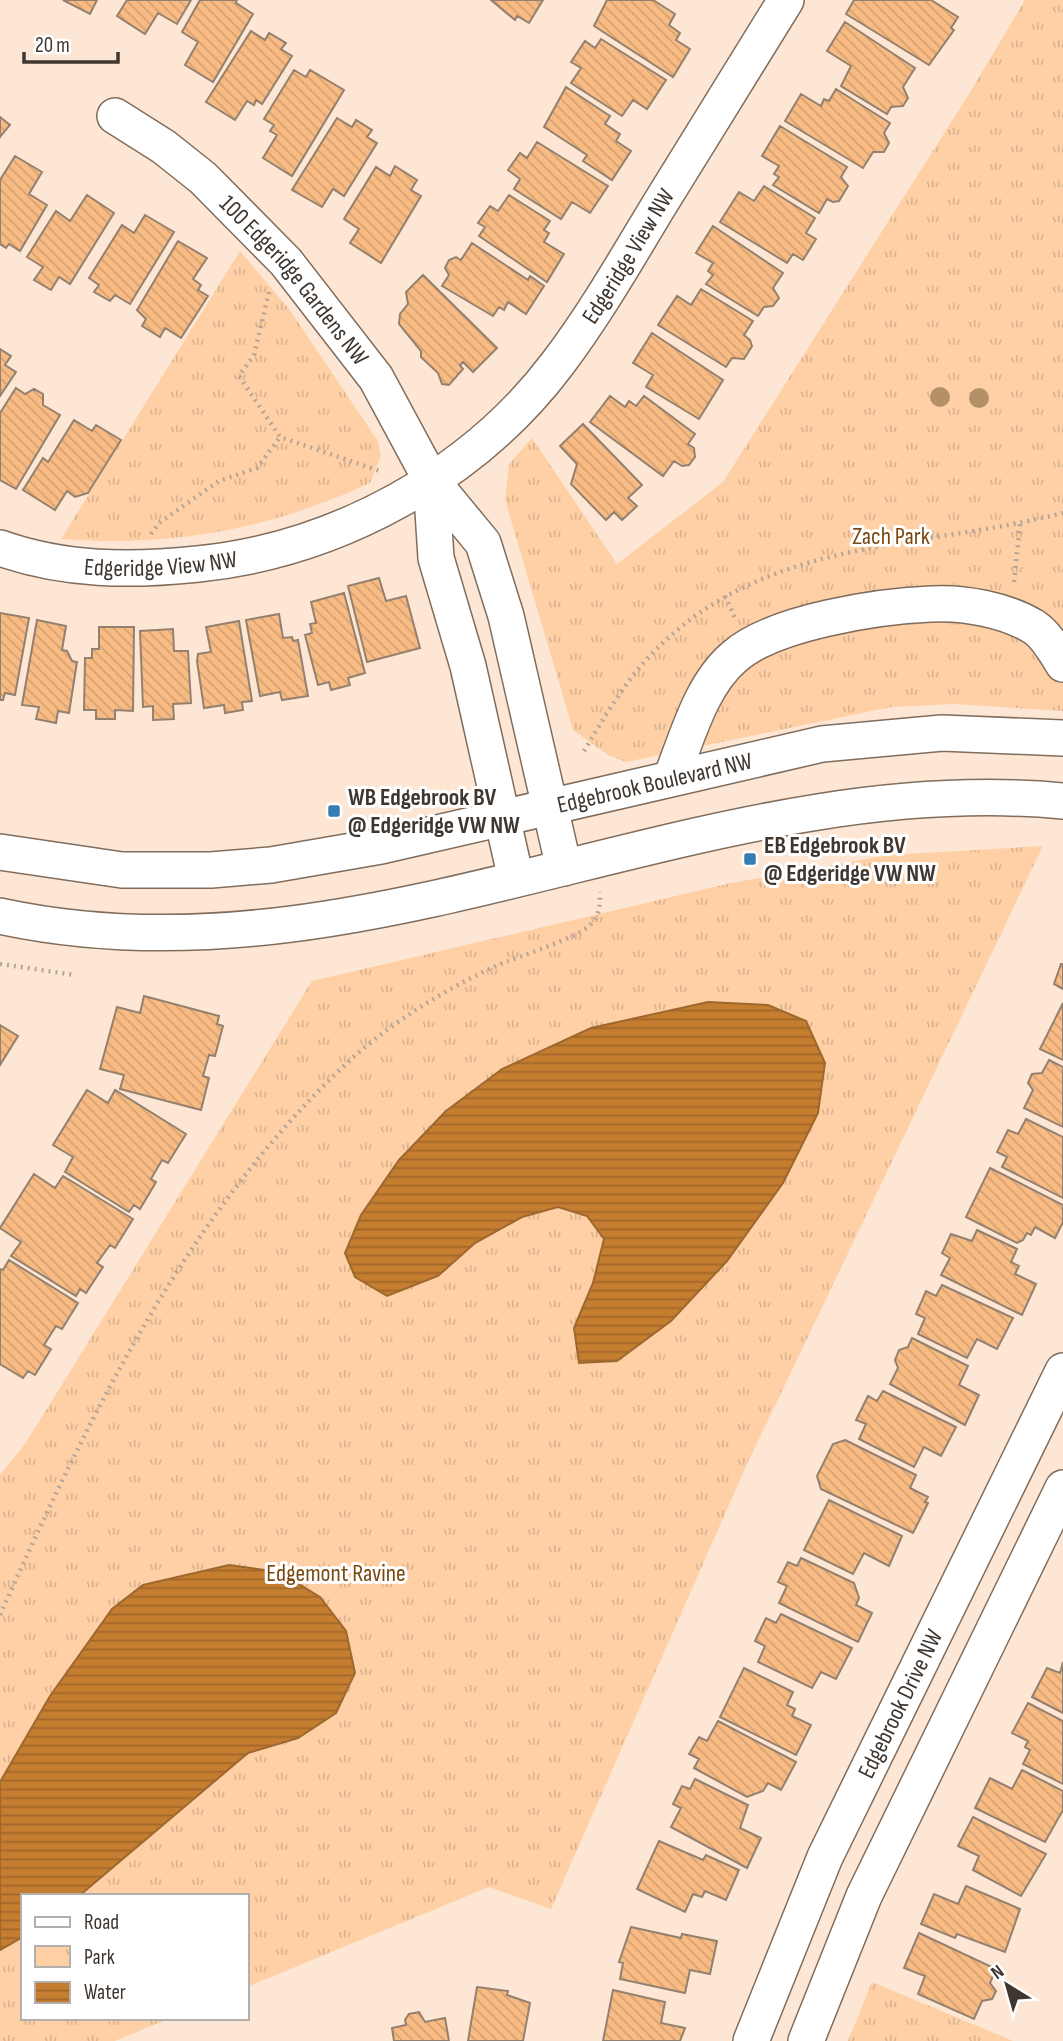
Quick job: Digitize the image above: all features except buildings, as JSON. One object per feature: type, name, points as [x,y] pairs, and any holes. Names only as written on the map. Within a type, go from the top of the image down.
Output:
[{"type":"street","name":"Edgeridge View NW","points":[[0,548],[25,557],[79,566],[136,570],[233,561],[289,548],[332,532],[394,503],[431,480],[489,436],[557,364],[624,264],[770,5]]},
{"type":"street","name":"100 Edgeridge Gardens NW","points":[[115,116],[164,147],[203,178],[286,262],[376,378],[431,480]]},
{"type":"street","points":[[431,480],[482,543],[506,617],[564,868]]},
{"type":"street","points":[[431,480],[436,558],[468,666],[516,879]]},
{"type":"street","points":[[671,778],[706,692],[734,656],[780,630],[844,616],[932,604],[990,610],[1035,628],[1063,664]]},
{"type":"street","name":"Edgebrook Boulevard NW","points":[[0,852],[73,865],[121,870],[211,870],[303,861],[822,744],[942,733],[1063,738]]},
{"type":"street","points":[[0,916],[43,925],[128,933],[247,931],[304,925],[386,909],[720,831],[870,803],[944,797],[1063,801]]},
{"type":"street","name":"Edgebrook Drive NW","points":[[751,2041],[825,1857],[1063,1371]]},
{"type":"street","name":"Edgebrook Drive NW","points":[[806,2041],[864,1896],[1063,1488]]},
{"type":"path","points":[[286,262],[271,283],[254,355],[239,376],[279,437],[382,470],[394,503]]},
{"type":"path","points":[[136,570],[144,544],[159,523],[219,481],[257,468],[279,437]]},
{"type":"path","points":[[1013,592],[1020,524]]},
{"type":"path","points":[[0,1615],[53,1496],[133,1346],[185,1256],[261,1156],[349,1060],[396,1024],[495,967],[588,928],[600,911],[600,884]]},
{"type":"path","points":[[0,964],[75,975]]},
{"type":"green space","name":"Zach Park","points":[[1025,0],[1063,0],[1063,711],[955,704],[891,707],[626,762],[608,755],[573,730],[505,500],[509,464],[532,438],[617,564],[723,482],[969,94]]},
{"type":"green space","points":[[240,251],[289,309],[378,441],[381,456],[370,483],[295,513],[219,532],[142,540],[61,539]]},
{"type":"green space","name":"Edgemont Ravine","points":[[1043,846],[747,1464],[551,1909],[489,1887],[248,1987],[248,1894],[21,1894],[21,2020],[165,2020],[115,2041],[0,2041],[0,1475],[25,1444],[312,981],[731,883],[889,855]]},
{"type":"green space","points":[[872,1982],[1011,2040],[1012,2041],[848,2041]]},
{"type":"water","points":[[708,1002],[768,1005],[806,1021],[825,1063],[818,1113],[783,1183],[727,1261],[671,1321],[617,1361],[579,1363],[574,1328],[593,1283],[604,1239],[587,1216],[558,1207],[522,1217],[475,1243],[438,1276],[387,1296],[355,1277],[345,1253],[361,1215],[399,1160],[446,1111],[502,1069],[591,1028]]},
{"type":"water","points":[[229,1565],[279,1572],[320,1597],[346,1631],[355,1673],[336,1713],[298,1738],[248,1753],[81,1894],[21,1894],[21,1938],[0,1950],[0,1782],[50,1696],[112,1609],[143,1585]]},
{"type":"place","name":"WB Edgebrook BV @ Edgeridge VW NW","points":[[334,811]]},
{"type":"place","name":"EB Edgebrook BV @ Edgeridge VW NW","points":[[750,859]]}]
